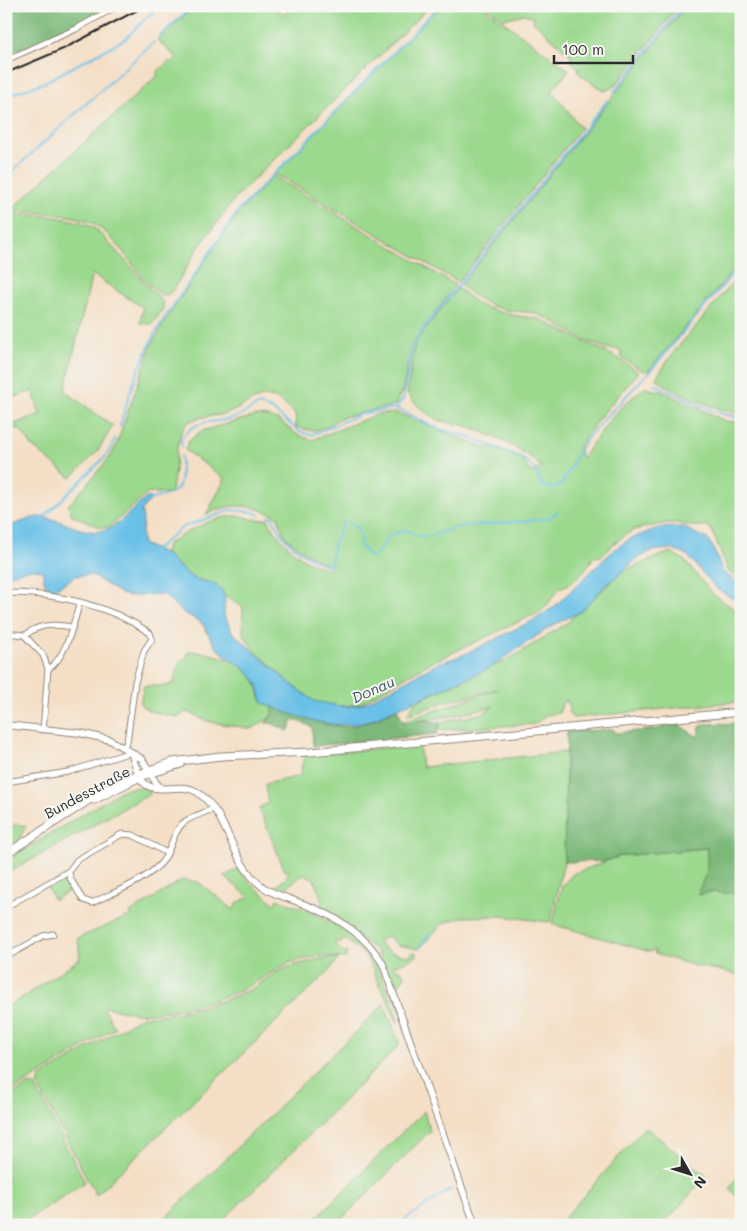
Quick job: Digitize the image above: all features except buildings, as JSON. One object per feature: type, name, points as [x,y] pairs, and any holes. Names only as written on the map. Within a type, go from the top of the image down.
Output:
[{"type":"main road","name":"Bundesstraße","points":[[7,854],[91,801],[139,775],[172,762],[328,750],[741,712]]},
{"type":"street","points":[[6,60],[76,29],[117,6]]},
{"type":"street","points":[[6,593],[54,596],[80,602],[126,618],[150,632],[152,639],[144,650],[135,682],[127,742],[124,747]]},
{"type":"street","points":[[48,669],[54,665],[69,638],[80,602]]},
{"type":"street","points":[[25,636],[32,631],[47,626],[72,627]]},
{"type":"street","points":[[6,633],[18,633],[25,636],[43,655],[48,669],[43,730]]},
{"type":"street","points":[[6,725],[80,733],[110,740],[142,759],[162,788]]},
{"type":"street","points":[[131,752],[139,775],[149,786],[190,788],[206,800],[226,830],[240,863],[252,878],[265,888],[324,912],[353,931],[376,951],[475,1225]]},
{"type":"street","points":[[6,782],[68,772],[97,765],[131,752]]},
{"type":"street","points":[[69,871],[70,878],[83,900],[92,903],[148,874],[162,862],[183,823],[213,809]]},
{"type":"street","points":[[6,907],[69,871],[77,860],[122,834],[133,835],[167,853]]},
{"type":"street","points":[[6,958],[44,936],[53,934]]},
{"type":"green space","points":[[6,6],[111,6],[58,34],[6,54]]},
{"type":"green space","points":[[195,6],[274,6],[284,14],[291,6],[430,6],[236,197],[199,247],[173,290],[165,297],[146,281],[115,242],[96,225],[68,216],[13,211],[14,207],[158,75],[156,73],[169,61],[171,63],[177,58],[157,40]]},
{"type":"green space","points":[[440,6],[482,6],[569,70],[552,91],[581,128],[458,282],[275,174]]},
{"type":"green space","points":[[486,6],[679,6],[614,87],[604,91],[577,72],[579,69],[571,61],[571,56],[533,21],[534,17],[524,14],[503,19]]},
{"type":"green space","points":[[686,6],[741,6],[741,261],[649,370],[643,371],[622,358],[620,349],[611,349],[590,342],[536,314],[504,310],[491,305],[472,295],[461,285]]},
{"type":"green space","points":[[273,176],[455,285],[412,345],[403,389],[395,405],[340,418],[328,426],[313,431],[296,427],[295,414],[280,401],[270,397],[259,398],[222,415],[203,417],[191,421],[186,424],[180,437],[170,493],[148,493],[109,527],[100,527],[72,515],[68,506],[111,456],[151,346],[164,323],[223,234],[243,208]]},
{"type":"green space","points":[[6,213],[64,219],[86,224],[96,229],[163,302],[163,309],[152,324],[140,323],[143,308],[92,274],[65,391],[113,426],[97,452],[71,478],[33,447],[19,428],[16,430],[15,424],[40,414],[33,391],[6,400]]},
{"type":"green space","points":[[741,273],[741,414],[697,400],[673,389],[656,378],[673,353]]},
{"type":"green space","points":[[458,288],[477,304],[506,314],[539,319],[616,357],[639,372],[595,423],[578,448],[582,458],[618,411],[645,388],[664,392],[725,421],[741,423],[741,581],[728,571],[712,531],[708,526],[666,523],[633,530],[613,544],[602,556],[593,557],[580,575],[571,583],[560,588],[540,612],[424,666],[361,703],[346,706],[329,705],[314,701],[291,684],[254,650],[243,633],[243,607],[225,597],[221,589],[214,584],[192,578],[165,554],[167,544],[200,526],[218,519],[241,516],[259,520],[268,519],[279,536],[301,557],[330,569],[328,564],[299,548],[288,539],[284,534],[278,517],[269,513],[251,507],[233,506],[206,515],[225,479],[185,450],[188,442],[201,431],[255,416],[269,417],[280,421],[296,434],[312,440],[378,414],[397,413],[485,448],[491,447],[521,458],[531,473],[542,467],[518,449],[500,440],[468,427],[442,421],[432,416],[418,406],[407,393],[414,348],[419,337]]},
{"type":"green space","points":[[670,552],[684,560],[714,595],[741,614],[741,704],[735,702],[573,718],[568,712],[570,709],[567,700],[563,702],[559,713],[546,715],[535,724],[439,730],[440,722],[481,714],[494,706],[456,715],[403,723],[404,721],[498,689],[448,701],[407,715],[415,702],[511,658],[567,623],[623,571]]},
{"type":"green space","points":[[189,651],[218,656],[244,668],[256,683],[262,702],[273,707],[272,716],[252,729],[211,722],[185,712],[179,717],[149,711],[140,704],[144,686],[167,686],[174,683],[179,662],[186,658]]},
{"type":"green space","points":[[273,707],[322,723],[343,726],[364,723],[397,709],[404,723],[424,720],[440,722],[437,734],[313,746],[312,727],[294,719],[288,731],[271,723],[265,723],[272,716]]},
{"type":"green space","points":[[741,723],[741,894],[710,892],[697,895],[707,871],[707,848],[620,856],[605,861],[564,862],[567,732],[613,729],[616,733],[659,729],[668,724],[679,725],[698,737],[700,727],[704,724]]},
{"type":"green space","points":[[419,745],[422,767],[566,752],[564,862],[550,922],[501,916],[463,917],[443,923],[419,949],[397,945],[389,936],[377,941],[384,948],[392,952],[411,956],[412,952],[415,952],[417,956],[398,965],[395,964],[394,968],[403,972],[405,976],[396,989],[412,1036],[409,1034],[377,951],[321,909],[322,901],[314,879],[304,874],[280,892],[273,889],[287,877],[289,870],[285,871],[259,808],[268,803],[265,784],[300,776],[303,760],[307,755]]},
{"type":"green space","points":[[141,787],[151,793],[6,874],[6,861],[124,789]]},
{"type":"green space","points":[[16,824],[26,826],[18,841],[6,849],[6,831]]},
{"type":"green space","points":[[708,848],[707,871],[698,895],[710,892],[741,894],[741,975],[696,966],[655,954],[654,949],[651,952],[552,924],[562,886],[573,874],[620,856]]},
{"type":"green space","points":[[239,869],[250,883],[275,904],[277,899],[331,922],[359,944],[381,974],[398,1023],[366,956],[345,939],[341,943],[338,940],[335,945],[344,953],[347,952],[346,958],[319,956],[288,963],[242,990],[215,1000],[181,1009],[142,1014],[103,1007],[115,1028],[6,1095],[6,1008],[80,959],[78,938],[132,915],[130,913],[182,880],[198,882],[234,910],[237,903],[249,897],[224,876]]},
{"type":"green space","points":[[65,876],[72,889],[54,900],[47,887]]},
{"type":"green space","points":[[339,958],[329,971],[96,1195],[38,1086],[40,1077],[141,1017],[177,1013],[219,1002],[250,990],[275,973],[291,966],[321,959]]},
{"type":"green space","points":[[384,1004],[399,1042],[398,1047],[218,1225],[158,1225]]},
{"type":"green space","points":[[29,1084],[35,1086],[85,1182],[19,1225],[7,1225],[6,1099]]},
{"type":"green space","points":[[424,1111],[430,1131],[336,1225],[309,1225]]},
{"type":"green space","points":[[645,1127],[706,1176],[663,1225],[558,1225]]},
{"type":"green space","points":[[741,1172],[741,1199],[729,1189]]},
{"type":"water","points":[[148,497],[151,499],[141,511],[143,544],[165,554],[192,578],[214,584],[221,589],[225,597],[224,615],[233,633],[291,684],[314,701],[346,707],[362,704],[437,664],[463,655],[536,619],[554,607],[615,549],[630,539],[658,528],[682,527],[707,539],[713,547],[722,571],[741,586],[741,604],[716,588],[687,555],[670,549],[652,551],[637,559],[604,587],[580,612],[553,625],[488,669],[366,722],[340,725],[313,721],[262,702],[257,683],[246,670],[217,649],[202,623],[181,611],[163,594],[128,596],[121,594],[92,575],[76,576],[53,590],[46,585],[43,572],[39,570],[30,569],[6,575],[6,526],[40,517],[49,518],[85,530],[103,531],[117,524]]},
{"type":"waterway","points":[[6,13],[14,6]]},
{"type":"waterway","points":[[6,96],[43,83],[125,39],[159,6]]},
{"type":"waterway","points":[[159,37],[193,6]]},
{"type":"waterway","points":[[120,427],[137,375],[160,325],[239,210],[439,6]]},
{"type":"waterway","points":[[614,92],[683,6]]},
{"type":"waterway","points":[[6,177],[154,42]]},
{"type":"waterway","points":[[396,408],[403,399],[412,347],[423,329],[608,100]]},
{"type":"waterway","points":[[182,446],[181,439],[197,425],[233,418],[258,405],[271,409],[299,431],[311,435],[361,414],[395,408],[439,429],[463,435],[521,457],[534,468],[543,487],[554,488],[562,484],[580,449],[592,432],[651,370],[741,264]]},
{"type":"waterway","points":[[654,384],[711,410],[741,419]]},
{"type":"waterway","points":[[43,518],[107,455],[115,439]]},
{"type":"waterway","points":[[149,500],[174,492],[180,484],[181,456]]},
{"type":"waterway","points":[[155,550],[183,527],[231,510],[254,512],[260,516]]},
{"type":"waterway","points":[[268,517],[272,517],[284,537],[299,550],[312,559],[330,565],[334,543],[343,522],[355,527],[359,533],[360,545],[369,556],[375,556],[390,535],[406,530],[419,536],[431,536],[457,527],[547,519],[557,512]]},
{"type":"waterway","points":[[418,949],[430,933]]},
{"type":"waterway","points":[[401,1006],[412,1036]]},
{"type":"waterway","points":[[397,1225],[451,1189]]},
{"type":"railway","points":[[6,73],[63,49],[145,6]]},
{"type":"water label","name":"Donau","points":[[373,689]]}]
